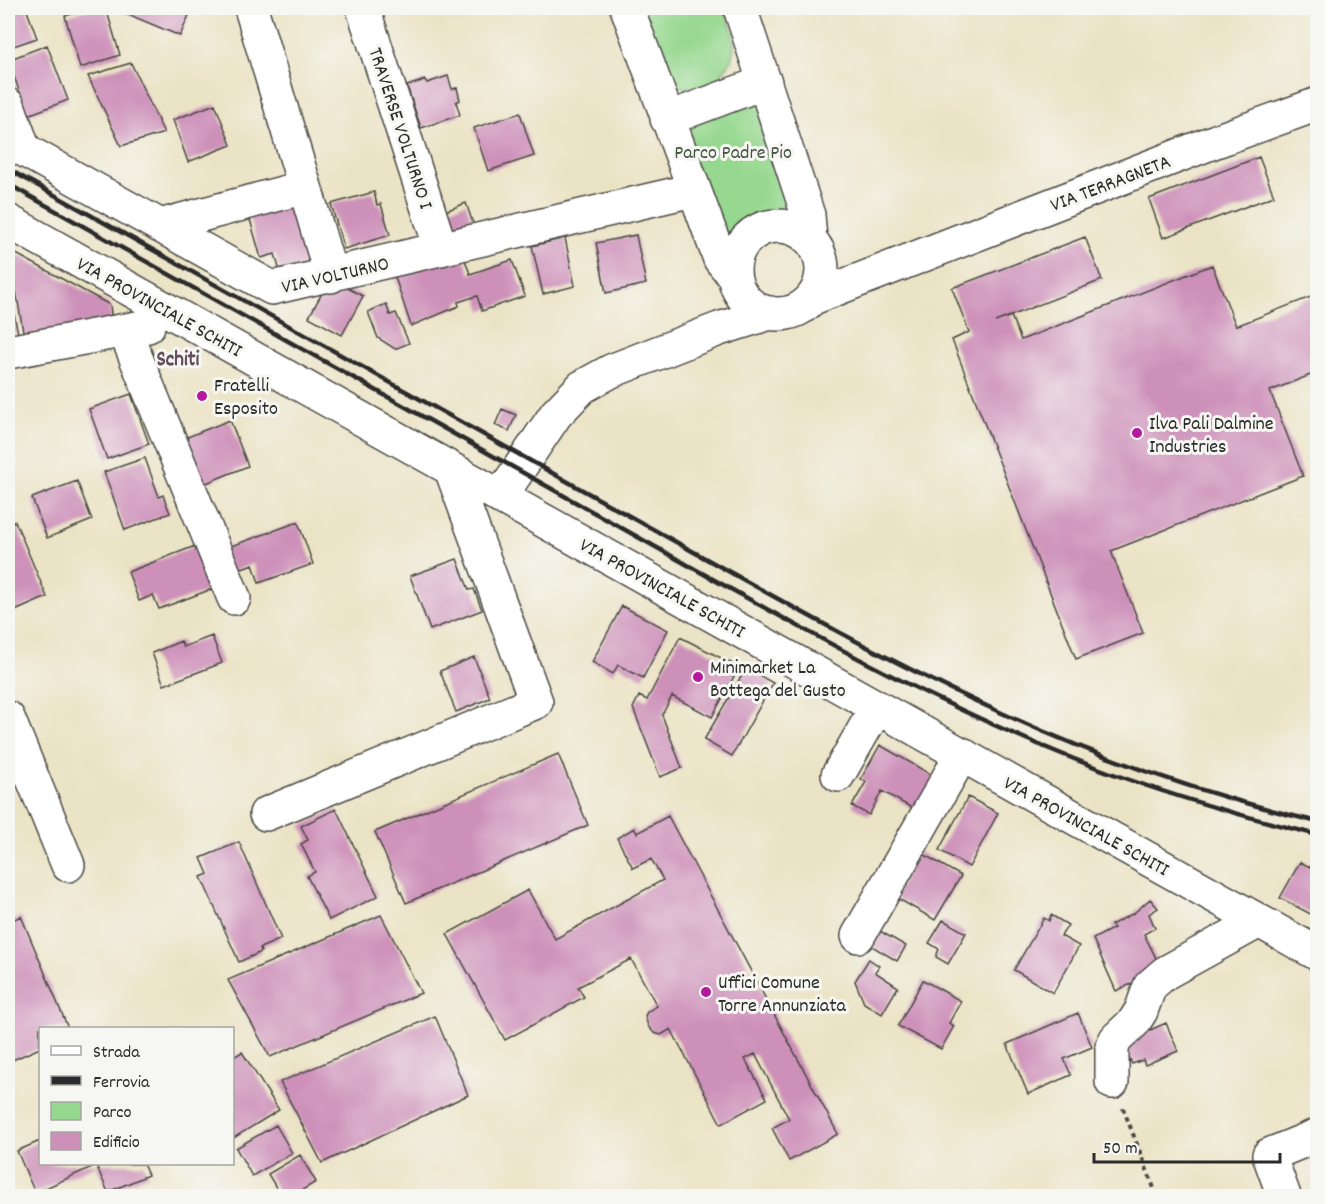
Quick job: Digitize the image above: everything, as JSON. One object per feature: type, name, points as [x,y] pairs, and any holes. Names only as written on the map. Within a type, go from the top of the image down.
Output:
[{"type":"street","points":[[251,8],[331,276]]},
{"type":"street","name":"TRAVERSE VOLTURNO I","points":[[363,8],[441,249]]},
{"type":"street","points":[[627,8],[720,259],[750,304],[761,311],[790,313],[803,307],[813,298],[820,286],[823,274],[808,215],[740,8]]},
{"type":"street","points":[[668,119],[765,82]]},
{"type":"street","name":"VIA TERRAGNETA","points":[[813,298],[1317,104]]},
{"type":"street","points":[[8,105],[16,146]]},
{"type":"street","name":"VIA VOLTURNO","points":[[16,146],[272,288],[693,190]]},
{"type":"street","points":[[160,226],[305,187]]},
{"type":"street","name":"VIA PROVINCIALE SCHITI","points":[[8,221],[1317,954]]},
{"type":"street","points":[[719,329],[733,309],[738,285],[734,262],[739,249],[747,238],[759,230],[772,226],[786,226],[799,230],[816,250],[866,264],[904,263]]},
{"type":"street","points":[[8,352],[149,326],[173,313]]},
{"type":"street","points":[[500,497],[556,414],[582,387],[611,371],[719,329],[770,313]]},
{"type":"street","points":[[125,330],[234,597]]},
{"type":"street","points":[[266,814],[536,702],[451,469]]},
{"type":"street","points":[[838,775],[877,707]]},
{"type":"street","points":[[8,718],[68,865]]},
{"type":"street","points":[[858,936],[962,754]]},
{"type":"street","points":[[1112,1082],[1112,1047],[1141,1011],[1150,986],[1165,973],[1259,921]]},
{"type":"street","points":[[1284,1197],[1269,1155],[1317,1136]]},
{"type":"path","points":[[1112,1082],[1157,1197]]},
{"type":"green space","points":[[642,8],[724,8],[732,27],[734,45],[728,65],[715,80],[706,85],[683,88],[669,80]]},
{"type":"green space","name":"Parco Padre Pio","points":[[765,82],[799,230],[774,227],[751,234],[740,248],[734,276],[667,119]]},
{"type":"building","points":[[8,8],[26,8],[37,38],[8,48]]},
{"type":"building","points":[[93,8],[106,8],[120,55],[80,68],[65,16]]},
{"type":"building","points":[[113,8],[192,8],[180,36]]},
{"type":"building","points":[[47,45],[68,100],[28,115],[8,60]]},
{"type":"building","points":[[131,63],[164,133],[121,146],[88,76]]},
{"type":"building","points":[[448,76],[452,89],[457,88],[460,100],[456,102],[460,115],[421,128],[407,86],[425,80],[427,83]]},
{"type":"building","points":[[215,104],[231,145],[188,162],[173,120]]},
{"type":"building","points":[[520,113],[534,156],[488,171],[474,128]]},
{"type":"building","points":[[1259,157],[1274,196],[1163,238],[1149,199]]},
{"type":"building","points":[[374,192],[377,205],[381,204],[390,235],[344,249],[331,204]]},
{"type":"building","points":[[296,202],[315,264],[281,275],[275,254],[261,258],[249,216]]},
{"type":"building","points":[[466,203],[476,232],[449,242],[438,214]]},
{"type":"building","points":[[636,235],[646,284],[606,293],[596,243]]},
{"type":"building","name":"Ilva Pali Dalmine Industries","points":[[1085,237],[1102,280],[995,322],[1011,316],[1021,340],[1212,265],[1236,326],[1318,294],[1318,372],[1270,391],[1303,476],[1111,551],[1143,633],[1076,659],[952,340],[969,332],[952,288]]},
{"type":"building","points":[[565,238],[575,286],[543,294],[532,246]]},
{"type":"building","points":[[9,250],[110,305],[112,322],[24,337]]},
{"type":"building","points":[[463,254],[470,274],[512,260],[525,296],[482,311],[477,296],[458,302],[459,306],[411,326],[393,271]]},
{"type":"building","points":[[338,283],[363,296],[342,335],[309,317],[327,284]]},
{"type":"building","points":[[10,296],[18,333],[8,336],[8,297]]},
{"type":"building","points":[[386,304],[390,315],[396,313],[409,343],[395,349],[378,338],[368,312]]},
{"type":"building","points":[[131,394],[149,444],[107,459],[89,409]]},
{"type":"building","points":[[502,409],[516,415],[509,431],[495,425]]},
{"type":"building","points":[[230,420],[248,466],[194,488],[175,442]]},
{"type":"building","points":[[145,458],[159,497],[163,495],[170,513],[125,530],[104,472]]},
{"type":"building","points":[[77,481],[92,520],[47,538],[32,498]]},
{"type":"building","points":[[15,521],[47,597],[8,614],[8,524]]},
{"type":"building","points":[[298,522],[313,564],[259,583],[253,564],[231,572],[223,549]]},
{"type":"building","points":[[195,546],[212,589],[159,609],[153,595],[139,601],[128,572]]},
{"type":"building","points":[[457,559],[469,590],[474,589],[482,610],[430,630],[410,576]]},
{"type":"building","points":[[622,606],[668,630],[643,678],[618,665],[613,674],[592,662]]},
{"type":"building","points":[[212,636],[222,663],[164,685],[152,653],[181,641],[183,647]]},
{"type":"building","points":[[680,637],[739,667],[712,717],[672,696],[662,715],[682,768],[660,777],[633,708],[639,696],[647,700]]},
{"type":"building","points":[[474,657],[490,698],[456,712],[440,671]]},
{"type":"building","points":[[746,668],[773,683],[732,756],[704,740]]},
{"type":"building","points":[[880,745],[935,777],[917,811],[882,791],[869,815],[852,806],[866,782],[861,779]]},
{"type":"building","points":[[558,754],[588,825],[406,903],[375,832]]},
{"type":"building","points":[[968,797],[998,813],[969,867],[939,850]]},
{"type":"building","points":[[336,809],[378,896],[329,920],[307,876],[315,872],[301,844],[308,840],[301,826]]},
{"type":"building","name":"Uffici Comune Torre Annunziata","points":[[668,816],[838,1134],[789,1161],[772,1128],[789,1119],[755,1054],[745,1059],[767,1099],[721,1124],[671,1029],[661,1035],[654,1033],[648,1026],[645,1016],[657,1006],[631,959],[578,987],[584,997],[505,1040],[447,934],[528,890],[555,939],[663,880],[651,859],[633,868],[617,838],[634,828],[637,833]]},
{"type":"building","points":[[239,842],[281,939],[260,948],[261,952],[239,962],[201,877],[208,874],[201,858]]},
{"type":"building","points":[[918,851],[961,876],[935,920],[895,897]]},
{"type":"building","points":[[1300,862],[1318,871],[1318,918],[1280,898]]},
{"type":"building","points":[[1150,899],[1158,908],[1149,914],[1155,928],[1144,934],[1162,970],[1116,991],[1093,939],[1114,928],[1111,925],[1134,913]]},
{"type":"building","points":[[381,915],[421,993],[270,1057],[228,980]]},
{"type":"building","points":[[1051,915],[1068,925],[1061,936],[1079,946],[1053,993],[1014,970],[1044,918],[1049,921]]},
{"type":"building","points":[[21,916],[68,1027],[39,1027],[39,1048],[8,1062],[8,922]]},
{"type":"building","points":[[943,920],[966,933],[948,964],[936,957],[939,949],[929,943]]},
{"type":"building","points":[[871,926],[906,946],[897,961],[865,942]]},
{"type":"building","points":[[869,959],[879,966],[875,972],[898,987],[882,1014],[864,1003],[855,981]]},
{"type":"building","points":[[923,980],[961,1001],[949,1023],[954,1026],[941,1049],[898,1026]]},
{"type":"building","points":[[1078,1013],[1092,1047],[1064,1059],[1071,1075],[1028,1094],[1007,1044]]},
{"type":"building","points":[[435,1016],[468,1095],[322,1163],[280,1082]]},
{"type":"building","points":[[1166,1023],[1178,1051],[1145,1065],[1143,1060],[1132,1064],[1123,1042]]},
{"type":"building","points":[[242,1052],[279,1110],[234,1138],[234,1057]]},
{"type":"building","points":[[276,1125],[292,1153],[252,1176],[236,1148]]},
{"type":"building","points":[[39,1141],[39,1165],[96,1165],[35,1193],[17,1151]]},
{"type":"building","points":[[300,1155],[316,1182],[292,1196],[281,1196],[268,1174]]},
{"type":"building","points":[[96,1165],[143,1165],[148,1175],[108,1192]]},
{"type":"railway","points":[[8,169],[758,588],[954,691],[1042,731],[1119,762],[1237,801],[1318,822]]},
{"type":"railway","points":[[8,184],[723,585],[921,690],[989,723],[1127,779],[1221,809],[1318,835]]},
{"type":"place","name":"Fratelli Esposito","points":[[202,396]]},
{"type":"place","name":"Ilva Pali Dalmine Industries","points":[[1137,433]]},
{"type":"place","name":"Minimarket La Bottega del Gusto","points":[[698,677]]},
{"type":"place","name":"Uffici Comune Torre Annunziata","points":[[706,992]]},
{"type":"district","name":"Schiti","points":[[178,358]]}]
